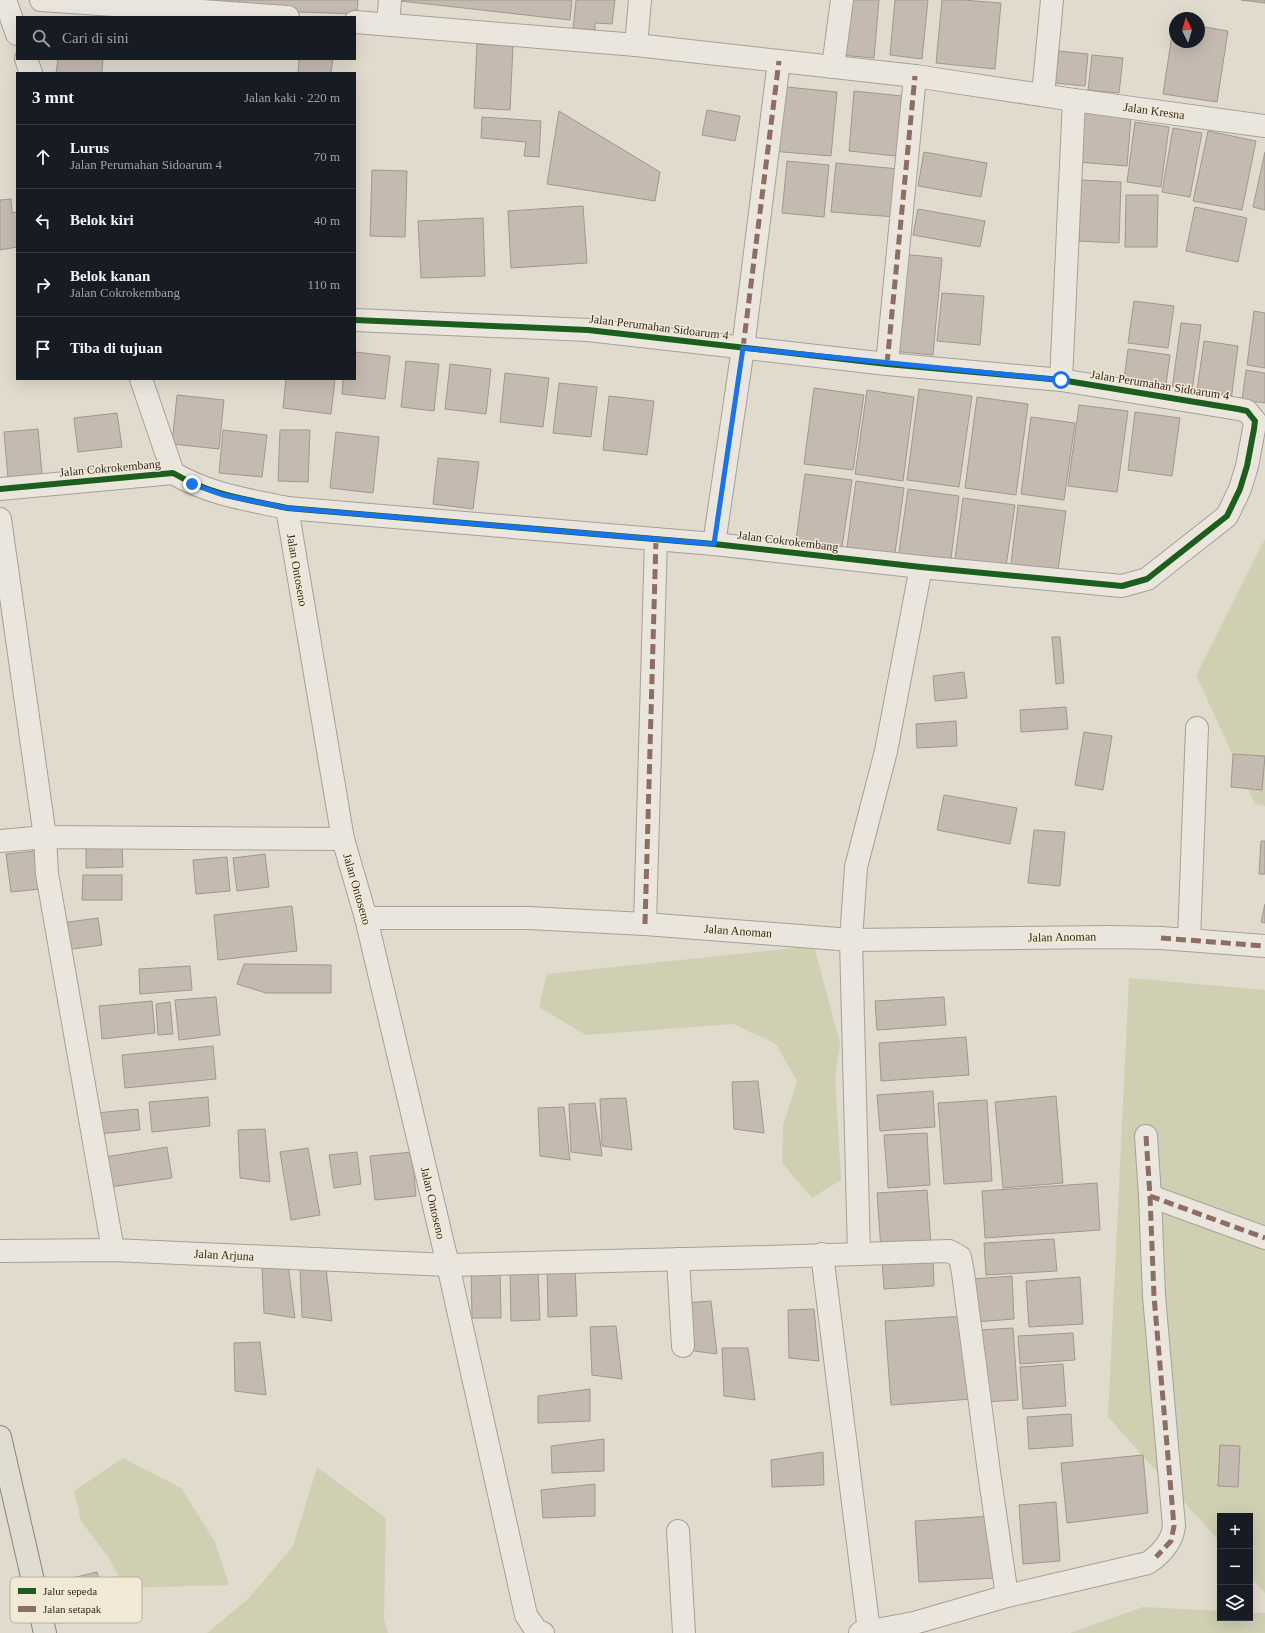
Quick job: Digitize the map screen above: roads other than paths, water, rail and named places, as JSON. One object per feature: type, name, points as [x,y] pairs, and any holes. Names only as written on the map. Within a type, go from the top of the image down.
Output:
[{"type":"main road","points":[[0,1437],[31,1577]]},
{"type":"main road","points":[[42,1623],[44,1633]]},
{"type":"street","points":[[5,0],[16,31]]},
{"type":"street","points":[[50,0],[274,16]]},
{"type":"street","points":[[388,24],[390,0]]},
{"type":"street","points":[[636,45],[640,0]]},
{"type":"street","points":[[833,67],[842,0]]},
{"type":"street","points":[[1043,95],[1052,0]]},
{"type":"street","name":"Jalan Kresna","points":[[356,22],[636,45],[915,76],[1074,100],[1265,126]]},
{"type":"street","points":[[26,60],[31,72]]},
{"type":"street","points":[[714,544],[743,348],[779,61]]},
{"type":"street","points":[[888,364],[915,76]]},
{"type":"street","points":[[1061,380],[1074,100]]},
{"type":"street","name":"Jalan Perumahan Sidoarum 4","points":[[356,320],[588,330],[888,364],[1061,380],[1247,411],[1255,421],[1247,466],[1240,489],[1227,516],[1147,579]]},
{"type":"street","name":"Jalan Cokrokembang","points":[[141,380],[173,473]]},
{"type":"street","name":"Jalan Cokrokembang","points":[[0,490],[173,473],[192,484],[223,495],[287,508],[714,544],[921,568],[1122,586],[1147,579]]},
{"type":"street","name":"Jalan Ontoseno","points":[[287,508],[343,839],[366,918],[448,1265],[526,1614],[536,1630],[542,1633]]},
{"type":"street","points":[[0,519],[45,837],[47,874],[113,1250]]},
{"type":"street","points":[[645,924],[656,539]]},
{"type":"street","points":[[859,1254],[851,940],[856,867],[886,751],[921,568]]},
{"type":"street","points":[[1189,940],[1197,728]]},
{"type":"street","points":[[0,841],[45,837],[343,839]]},
{"type":"street","name":"Jalan Anoman","points":[[366,918],[528,918],[645,924],[851,940],[1110,937],[1161,938],[1265,946]]},
{"type":"street","points":[[822,1254],[864,1632],[914,1624],[1007,1596],[1148,1563],[1171,1541],[1174,1526],[1154,1296],[1146,1136]]},
{"type":"street","points":[[1150,1196],[1265,1238]]},
{"type":"street","name":"Jalan Arjuna","points":[[0,1251],[113,1250],[448,1265],[949,1251],[960,1257],[1007,1596]]},
{"type":"street","points":[[678,1259],[683,1346]]},
{"type":"street","points":[[678,1531],[684,1633]]}]
